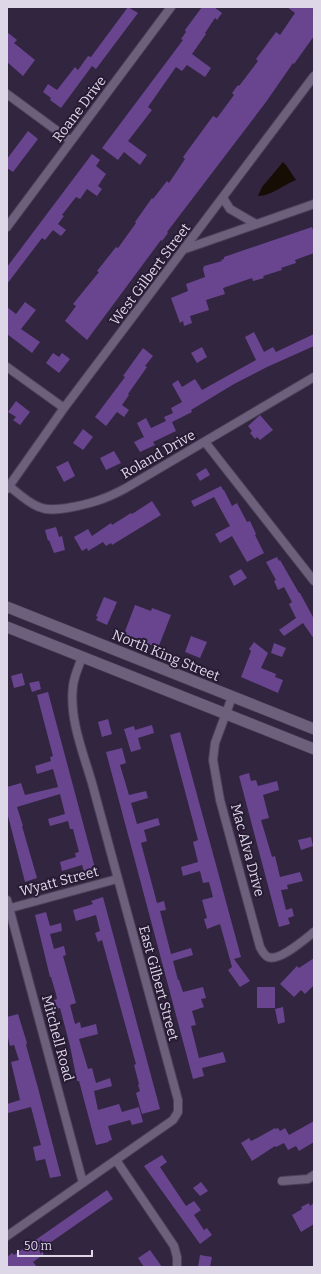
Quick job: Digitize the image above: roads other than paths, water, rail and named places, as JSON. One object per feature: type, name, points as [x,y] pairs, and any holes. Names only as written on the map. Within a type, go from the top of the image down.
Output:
[{"type":"main road","name":"North King Street","points":[[7,607],[314,729]]},
{"type":"main road","points":[[7,628],[314,748]]},
{"type":"street","name":"Roane Drive","points":[[7,227],[171,7]]},
{"type":"street","name":"West Gilbert Street","points":[[8,487],[64,408],[314,76]]},
{"type":"street","points":[[7,94],[71,141]]},
{"type":"street","points":[[223,198],[230,209],[256,224]]},
{"type":"street","points":[[185,248],[314,204]]},
{"type":"street","points":[[7,367],[64,408]]},
{"type":"street","name":"Roland Drive","points":[[8,487],[33,505],[53,510],[85,505],[110,497],[314,377]]},
{"type":"street","points":[[205,442],[314,581]]},
{"type":"street","name":"East Gilbert Street","points":[[7,1236],[173,1120],[178,1112],[178,1100],[92,783],[76,732],[72,696],[73,684],[82,657]]},
{"type":"street","name":"Mac Alva Drive","points":[[232,697],[214,743],[213,760],[220,800],[260,947],[264,954],[275,958],[282,955],[314,932]]},
{"type":"street","name":"Wyatt Street","points":[[8,906],[117,879]]},
{"type":"street","name":"Mitchell Road","points":[[8,906],[83,1182]]},
{"type":"street","points":[[116,1160],[174,1246],[177,1257],[177,1267]]},
{"type":"street","points":[[282,1181],[308,1179],[314,1175]]}]
